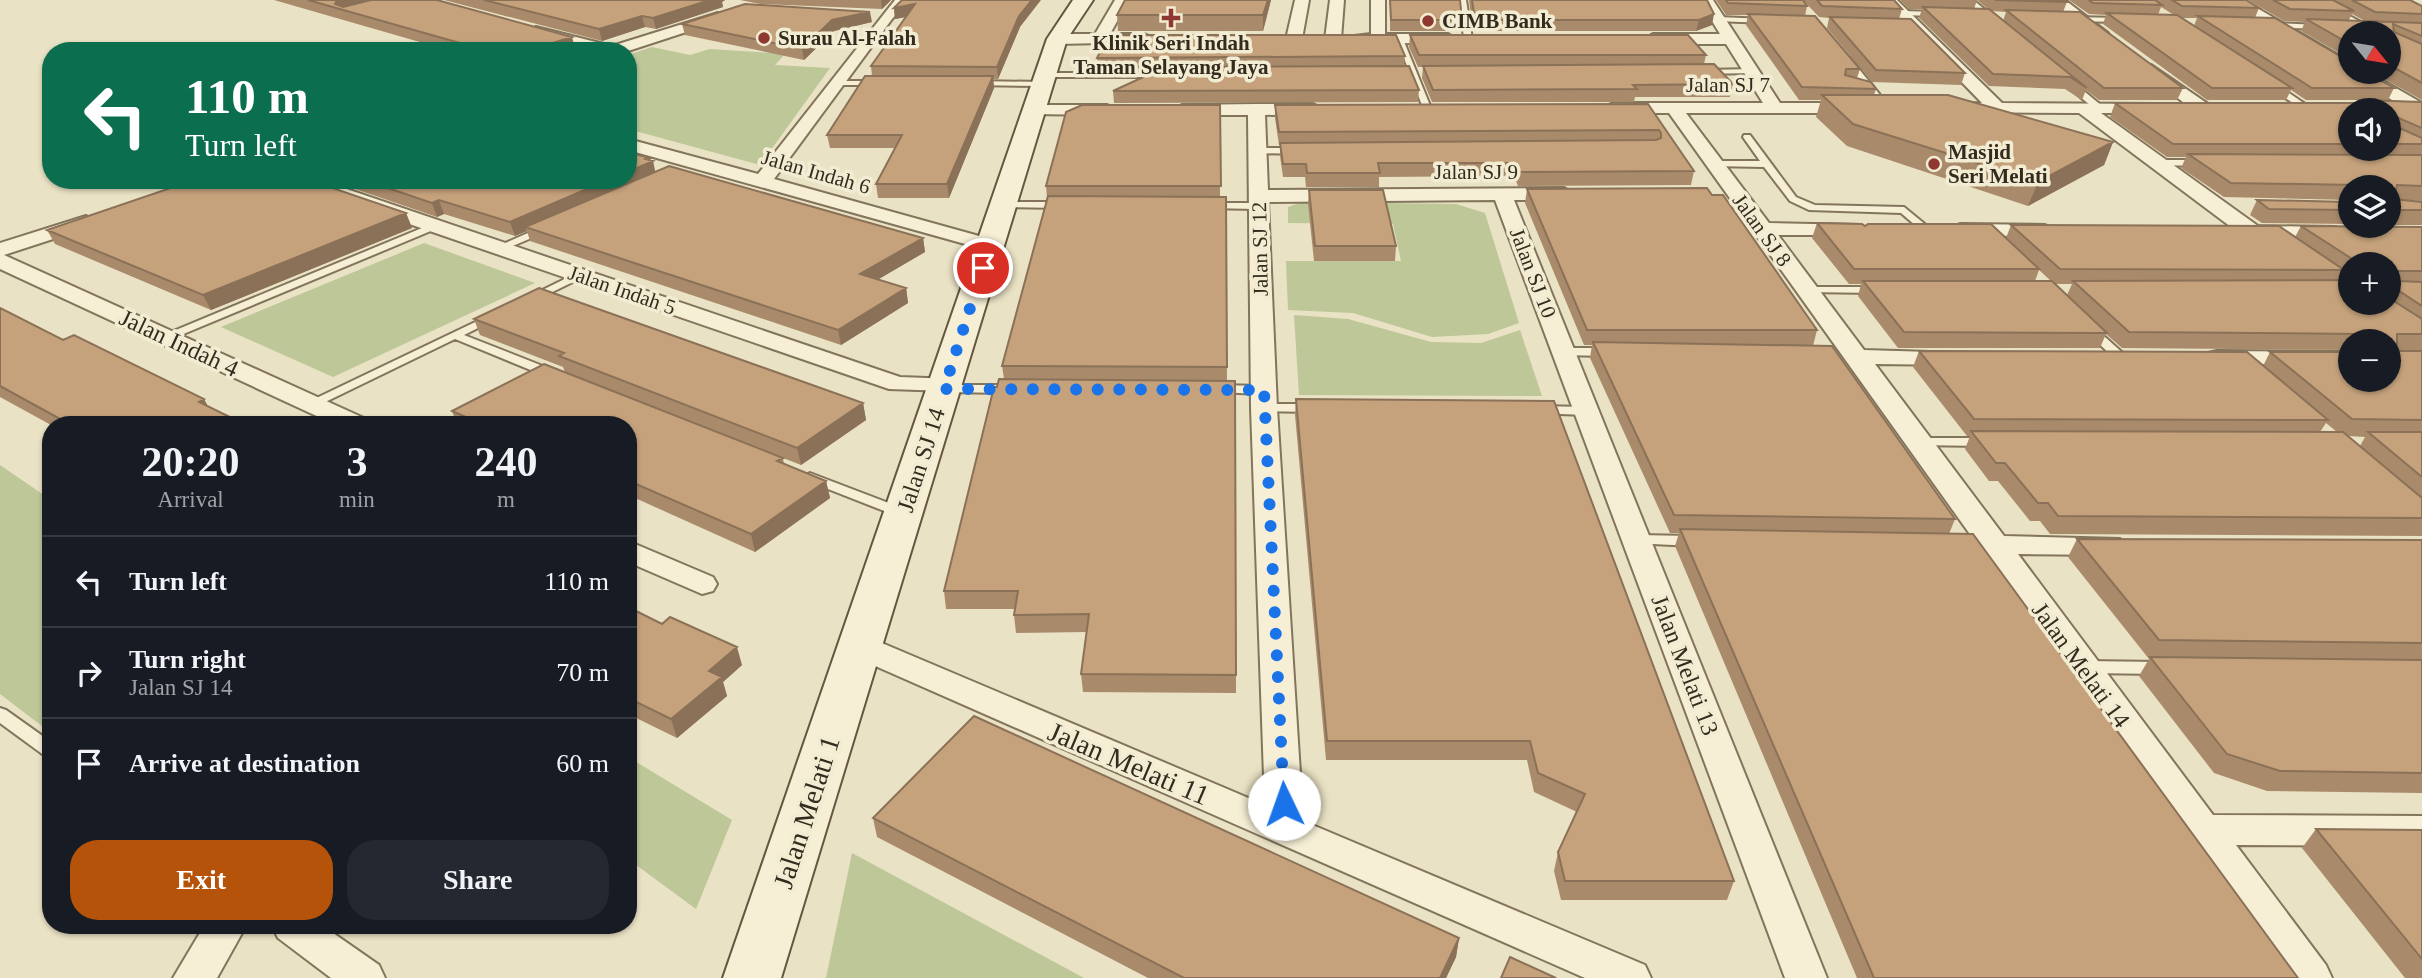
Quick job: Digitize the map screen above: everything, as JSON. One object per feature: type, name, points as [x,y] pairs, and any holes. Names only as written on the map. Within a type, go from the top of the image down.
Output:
[{"type":"street","points":[[763,181],[887,16],[903,0]]},
{"type":"street","name":"Jalan SJ 14","points":[[859,646],[1057,38],[1083,0]]},
{"type":"street","points":[[1100,38],[1122,0]]},
{"type":"street","points":[[1302,0],[1307,39]]},
{"type":"street","points":[[1307,39],[1337,0]]},
{"type":"street","points":[[1378,0],[1378,39]]},
{"type":"street","points":[[1706,0],[1774,107]]},
{"type":"street","points":[[1889,0],[1906,22],[1997,108]]},
{"type":"street","points":[[2056,0],[2114,43]]},
{"type":"street","points":[[2233,0],[2338,62]]},
{"type":"street","points":[[637,43],[732,12]]},
{"type":"street","points":[[862,15],[887,16]]},
{"type":"street","points":[[526,28],[579,42]]},
{"type":"street","points":[[1057,38],[1156,39]]},
{"type":"street","points":[[1307,39],[1474,39]]},
{"type":"street","points":[[1636,39],[1731,39]]},
{"type":"street","points":[[1941,108],[2171,115],[2210,113],[2136,60]]},
{"type":"street","points":[[2373,84],[2418,116]]},
{"type":"street","points":[[1041,90],[1129,110]]},
{"type":"street","name":"Jalan SJ 8","points":[[1673,107],[1806,290],[1848,354]]},
{"type":"street","name":"Jalan SJ 7","points":[[1591,108],[1893,108]]},
{"type":"street","points":[[2267,108],[2317,113]]},
{"type":"street","name":"Jalan SJ 12","points":[[1256,109],[1264,399],[1285,831]]},
{"type":"street","points":[[1168,110],[1335,109]]},
{"type":"street","points":[[2095,113],[2218,206],[2262,232]]},
{"type":"street","points":[[2295,123],[2317,113]]},
{"type":"street","name":"Jalan Indah 6","points":[[637,147],[691,165],[763,181],[990,245]]},
{"type":"street","name":"Jalan Indah 5","points":[[326,189],[898,384],[945,386]]},
{"type":"street","points":[[1707,193],[1735,193]]},
{"type":"street","name":"Jalan SJ 10","points":[[1502,194],[1563,352]]},
{"type":"street","name":"Jalan SJ 9","points":[[1259,201],[1583,194]]},
{"type":"street","points":[[2218,206],[2257,207]]},
{"type":"street","points":[[0,250],[101,217]]},
{"type":"street","points":[[1761,229],[2066,231]]},
{"type":"street","points":[[2213,232],[2338,233]]},
{"type":"street","name":"Jalan Indah 4","points":[[0,261],[337,416]]},
{"type":"street","name":"Jalan Melati 13","points":[[1563,352],[1806,978]]},
{"type":"street","points":[[1848,354],[1981,358]]},
{"type":"street","name":"Jalan Melati 14","points":[[1848,354],[1917,442],[1987,545],[2082,667],[2311,978]]},
{"type":"street","points":[[2093,358],[2147,358]]},
{"type":"street","points":[[2199,358],[2338,359]]},
{"type":"street","points":[[1987,545],[2132,546]]},
{"type":"street","points":[[637,554],[702,584]]},
{"type":"street","name":"Jalan Melati 11","points":[[859,646],[1630,978]]},
{"type":"street","name":"Jalan Melati 1","points":[[752,978],[859,646]]},
{"type":"street","points":[[2203,830],[2422,831]]},
{"type":"street","points":[[194,978],[221,934]]},
{"type":"street","points":[[303,934],[364,978]]},
{"type":"lane","points":[[1463,0],[1474,39]]},
{"type":"lane","points":[[1969,0],[1988,16]]},
{"type":"lane","points":[[2314,0],[2355,21]]},
{"type":"lane","points":[[1906,22],[1951,15]]},
{"type":"lane","points":[[1976,16],[2000,20]]},
{"type":"lane","points":[[2055,18],[2135,21]]},
{"type":"lane","points":[[1719,19],[1774,21]]},
{"type":"lane","points":[[2251,24],[2329,27]]},
{"type":"lane","points":[[1399,39],[1428,108]]},
{"type":"lane","points":[[1842,55],[1893,108]]},
{"type":"lane","points":[[1698,72],[1752,72]]},
{"type":"lane","points":[[1400,73],[1427,73]]},
{"type":"lane","points":[[960,83],[1041,90],[1182,75]]},
{"type":"lane","points":[[2059,75],[2095,113]]},
{"type":"lane","points":[[2263,79],[2317,113]]},
{"type":"lane","points":[[836,83],[891,83]]},
{"type":"lane","points":[[1747,137],[1794,199],[1804,205],[1813,208],[1904,210],[1927,230]]},
{"type":"lane","points":[[1257,151],[1312,150]]},
{"type":"lane","points":[[2158,163],[2213,163]]},
{"type":"lane","points":[[1714,164],[1768,164]]},
{"type":"lane","points":[[1194,206],[1259,201]]},
{"type":"lane","points":[[1004,205],[1079,205]]},
{"type":"lane","points":[[499,248],[561,221]]},
{"type":"lane","points":[[165,337],[434,226]]},
{"type":"lane","points":[[1986,230],[2004,247]]},
{"type":"lane","points":[[2262,232],[2293,248]]},
{"type":"lane","points":[[517,305],[579,275]]},
{"type":"lane","points":[[1806,290],[1887,290]]},
{"type":"lane","points":[[310,404],[504,311]]},
{"type":"lane","points":[[2085,324],[2121,358]]},
{"type":"lane","points":[[454,335],[570,381]]},
{"type":"lane","points":[[1563,352],[1618,352]]},
{"type":"lane","points":[[2238,358],[2258,375]]},
{"type":"lane","points":[[945,386],[1024,389]]},
{"type":"lane","points":[[1197,389],[1330,408]]},
{"type":"lane","points":[[1531,410],[1586,411]]},
{"type":"lane","points":[[1917,442],[1998,442]]},
{"type":"lane","points":[[801,473],[904,514]]},
{"type":"lane","points":[[1636,540],[1715,541]]},
{"type":"lane","points":[[2082,667],[2178,668]]},
{"type":"lane","points":[[0,714],[42,744]]},
{"type":"green space","points":[[652,47],[690,55],[710,49],[785,54],[775,65],[830,68],[760,165],[637,131],[637,52]]},
{"type":"green space","points":[[1302,202],[1456,204],[1485,213],[1519,323],[1488,334],[1432,337],[1353,313],[1288,310],[1286,261],[1401,261],[1393,224],[1288,223],[1288,207]]},
{"type":"green space","points":[[424,243],[535,283],[333,377],[221,327]]},
{"type":"green space","points":[[1294,315],[1348,319],[1431,342],[1481,343],[1520,330],[1542,396],[1299,395]]},
{"type":"green space","points":[[0,465],[42,494],[42,726],[0,694]]},
{"type":"green space","points":[[637,762],[732,820],[696,909],[637,866]]},
{"type":"green space","points":[[852,853],[1084,978],[826,978]]},
{"type":"building","points":[[308,0],[337,0],[335,4],[343,7],[371,0],[437,0],[572,37],[556,42],[456,42]]},
{"type":"building","points":[[484,0],[710,0],[653,18],[642,16],[599,29]]},
{"type":"building","points":[[902,0],[1032,0],[1019,16],[997,67],[871,66],[915,4],[894,8]]},
{"type":"building","points":[[1125,0],[1268,0],[1263,15],[1117,15]]},
{"type":"building","points":[[1390,0],[1460,0],[1462,20],[1391,20]]},
{"type":"building","points":[[1472,0],[1707,0],[1714,14],[1699,20],[1475,20]]},
{"type":"building","points":[[1726,0],[1803,0],[1807,6],[1728,3]]},
{"type":"building","points":[[1817,0],[1894,0],[1902,9],[1822,6]]},
{"type":"building","points":[[1995,0],[2064,0],[2067,2]]},
{"type":"building","points":[[2089,0],[2155,0],[2162,5],[2093,3]]},
{"type":"building","points":[[2172,0],[2246,0],[2259,8],[2182,6]]},
{"type":"building","points":[[2273,0],[2333,0],[2354,11],[2290,9]]},
{"type":"building","points":[[2352,0],[2410,0],[2422,6],[2422,14],[2375,12]]},
{"type":"building","points":[[745,4],[870,12],[832,20],[802,49],[682,24]]},
{"type":"building","points":[[1923,7],[1989,9],[2087,88],[2070,77],[1993,74]]},
{"type":"building","points":[[2006,10],[2080,12],[2183,88],[2104,88]]},
{"type":"building","points":[[2107,13],[2177,15],[2292,88],[2212,88]]},
{"type":"building","points":[[1748,14],[1815,16],[1860,69],[1846,69],[1845,75],[1871,82],[1876,89],[1802,87]]},
{"type":"building","points":[[2198,16],[2275,18],[2338,55],[2338,84],[2387,84],[2394,88],[2312,88]]},
{"type":"building","points":[[1830,17],[1911,19],[1965,73],[1876,70]]},
{"type":"building","points":[[2306,19],[2364,21],[2338,21],[2338,37]]},
{"type":"building","points":[[2401,22],[2422,23],[2422,36],[2401,27]]},
{"type":"building","points":[[1109,35],[1396,35],[1405,56],[1097,58]]},
{"type":"building","points":[[1410,35],[1688,35],[1706,55],[1419,55]]},
{"type":"building","points":[[2401,35],[2422,44],[2422,83],[2401,72]]},
{"type":"building","points":[[1714,64],[1733,84],[1633,85],[1637,89],[1433,90],[1423,66]]},
{"type":"building","points":[[1409,66],[1419,90],[1113,91],[1165,67]]},
{"type":"building","points":[[865,76],[993,76],[947,184],[876,184],[902,135],[827,135]]},
{"type":"building","points":[[1822,95],[1948,95],[2113,142],[2038,182],[1853,124]]},
{"type":"building","points":[[2401,101],[2422,102],[2422,128],[2401,119]]},
{"type":"building","points":[[2115,103],[2338,103],[2338,144],[2173,144]]},
{"type":"building","points":[[1648,104],[1694,171],[1520,172],[1516,163],[1378,163],[1380,173],[1307,173],[1306,164],[1283,164],[1280,143],[1656,140],[1661,138],[1661,133],[1659,130],[1279,132],[1275,105]]},
{"type":"building","points":[[1082,105],[1220,105],[1221,186],[1046,186],[1066,112]]},
{"type":"building","points":[[2401,129],[2422,138],[2422,144],[2401,144]]},
{"type":"building","points":[[637,154],[653,161],[637,168]]},
{"type":"building","points":[[2188,154],[2338,155],[2338,161],[2401,161],[2401,155],[2422,155],[2422,186],[2401,185],[2401,175],[2338,175],[2338,185],[2231,183]]},
{"type":"building","points":[[669,166],[923,238],[860,274],[906,288],[838,330],[525,227],[615,189],[637,189],[637,180]]},
{"type":"building","points":[[1707,188],[1712,195],[1723,195],[1817,330],[1587,330],[1527,189]]},
{"type":"building","points":[[168,189],[335,189],[406,213],[203,295],[47,230]]},
{"type":"building","points":[[391,189],[587,189],[510,222],[439,200],[432,203]]},
{"type":"building","points":[[1309,190],[1383,190],[1396,246],[1315,246]]},
{"type":"building","points":[[1048,196],[1226,197],[1227,367],[1002,366]]},
{"type":"building","points":[[2257,200],[2338,202],[2338,210],[2269,209]]},
{"type":"building","points":[[2401,200],[2422,202],[2422,210],[2401,210]]},
{"type":"building","points":[[1817,223],[1865,226],[1991,224],[2039,269],[1854,269]]},
{"type":"building","points":[[2011,225],[2279,226],[2338,266],[2338,270],[2060,269]]},
{"type":"building","points":[[2301,226],[2338,226],[2338,238],[2401,238],[2401,227],[2422,227],[2422,271],[2401,271],[2401,252],[2341,252]]},
{"type":"building","points":[[2338,280],[2338,315],[2401,315],[2401,306],[2422,319],[2422,334],[2401,334],[2401,329],[2338,329],[2338,334],[2129,332],[2073,281]]},
{"type":"building","points":[[1863,281],[2052,281],[2107,333],[1904,332]]},
{"type":"building","points":[[2401,281],[2422,282],[2422,306],[2401,292]]},
{"type":"building","points":[[539,288],[863,403],[797,448],[559,356],[564,353],[474,319]]},
{"type":"building","points":[[0,308],[63,340],[74,335],[204,399],[199,402],[228,416],[55,416],[0,386]]},
{"type":"building","points":[[1593,342],[1832,346],[1955,519],[1674,515]]},
{"type":"building","points":[[1919,351],[2247,352],[2328,420],[1974,419]]},
{"type":"building","points":[[2401,351],[2422,351],[2422,420],[2352,419],[2270,352],[2338,352],[2338,392],[2401,392]]},
{"type":"building","points":[[544,364],[783,458],[777,461],[826,481],[751,534],[637,484],[637,416],[463,416],[452,411]]},
{"type":"building","points":[[999,379],[1235,381],[1236,675],[1081,674],[1089,614],[1014,615],[1018,591],[944,591],[994,387],[997,387]]},
{"type":"building","points":[[1296,399],[1554,401],[1734,881],[1565,881],[1558,852],[1585,794],[1538,773],[1530,741],[1327,741]]},
{"type":"building","points":[[1971,431],[2343,432],[2422,498],[2422,518],[2058,516],[2048,503],[2038,503],[2005,463],[1996,463]]},
{"type":"building","points":[[2368,432],[2422,432],[2422,477]]},
{"type":"building","points":[[1680,529],[1973,534],[2298,978],[1874,978]]},
{"type":"building","points":[[2077,539],[2422,540],[2422,643],[2159,640]]},
{"type":"building","points":[[637,612],[662,624],[670,617],[737,647],[709,671],[722,677],[671,719],[637,702]]},
{"type":"building","points":[[2150,657],[2422,660],[2422,773],[2280,771],[2227,754]]},
{"type":"building","points":[[974,716],[1459,938],[1440,978],[1184,978],[873,818]]},
{"type":"building","points":[[2316,829],[2422,830],[2422,959]]},
{"type":"building","points":[[1510,957],[1556,978],[1501,978]]},
{"type":"place","name":"Klinik Seri Indah Taman Selayang Jaya","points":[[1171,18]]},
{"type":"place","name":"CIMB Bank","points":[[1428,21]]},
{"type":"place","name":"Surau Al-Falah","points":[[764,38]]},
{"type":"place","name":"Masjid Seri Melati","points":[[1934,164]]},
{"type":"route","points":[[983,268],[944,389],[1264,390],[1284,804]]}]
